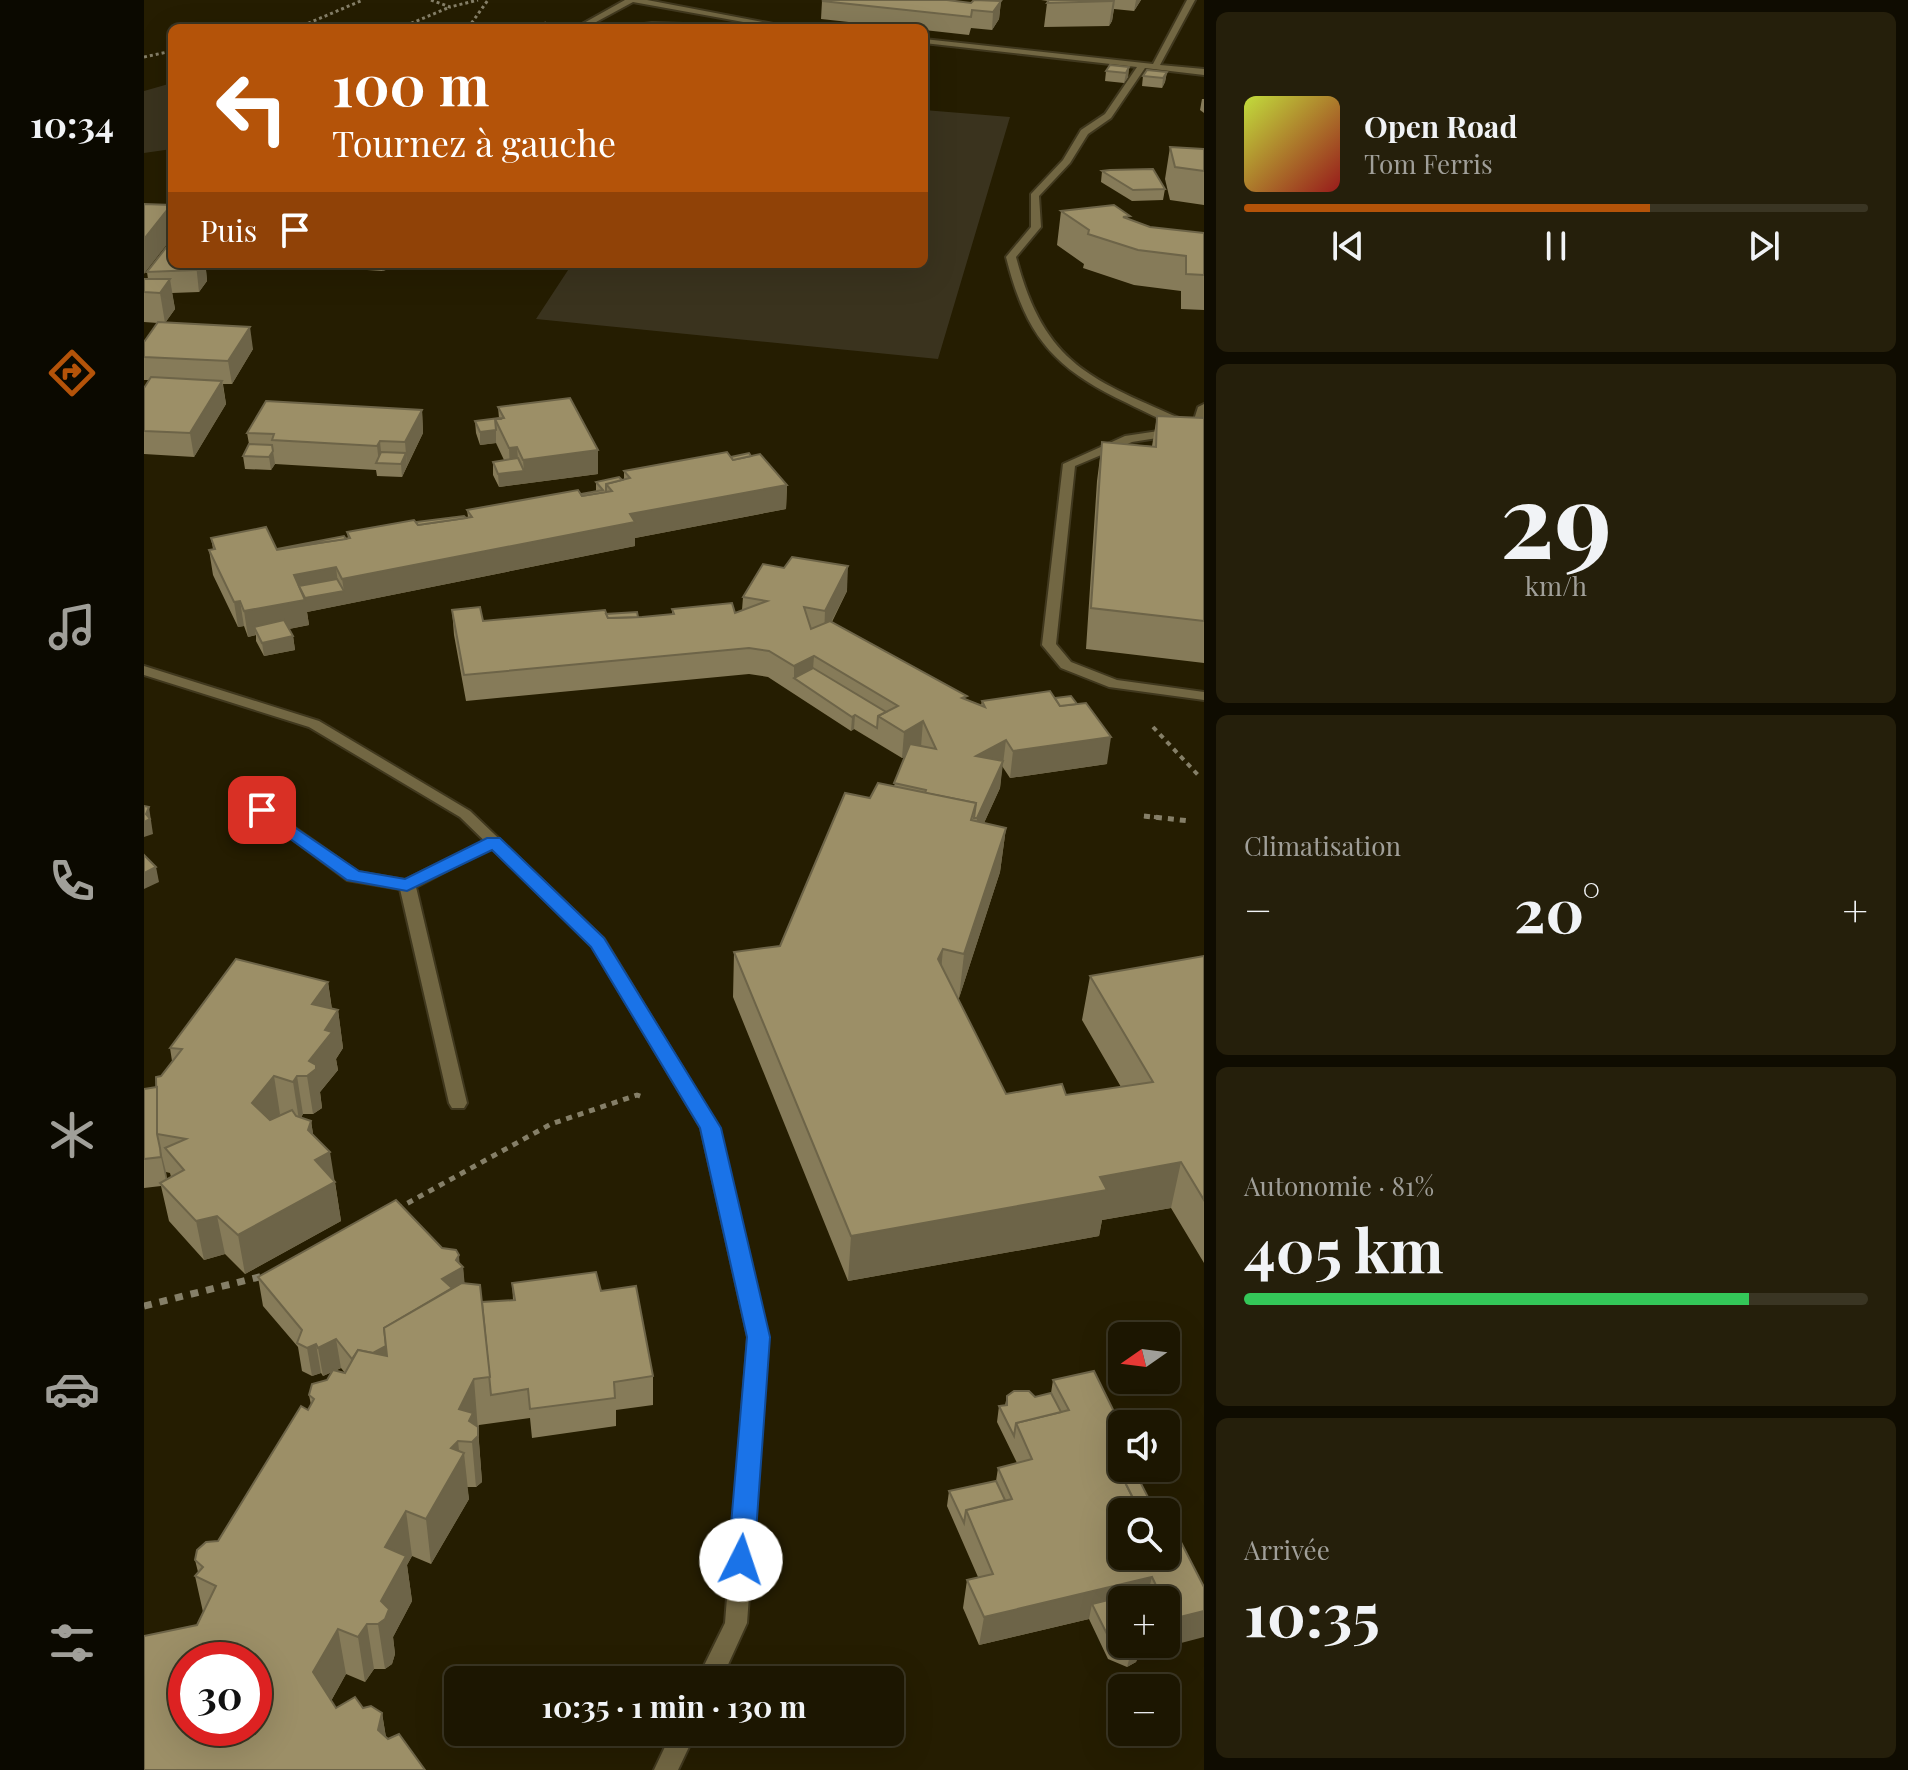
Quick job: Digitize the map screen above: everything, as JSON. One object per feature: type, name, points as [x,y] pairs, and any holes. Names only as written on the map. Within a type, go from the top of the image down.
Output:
[{"type":"street","points":[[587,24],[632,0],[696,8],[771,24]]},
{"type":"street","points":[[1155,67],[1191,0]]},
{"type":"street","points":[[615,9],[627,18],[648,24]]},
{"type":"street","points":[[928,41],[1204,72]]},
{"type":"street","points":[[1143,65],[1108,116],[1084,132],[1067,161],[1034,196],[1036,227],[1011,257],[1020,296],[1058,356],[1117,394],[1200,430]]},
{"type":"street","points":[[1200,430],[1204,407]]},
{"type":"street","points":[[1200,430],[1129,439],[1069,464],[1049,645],[1066,665],[1114,684],[1204,696]]},
{"type":"street","points":[[144,670],[314,724],[465,814],[598,943],[710,1128],[758,1337],[736,1623],[716,1666]]},
{"type":"street","points":[[262,810],[353,876],[407,885],[494,842]]},
{"type":"street","points":[[407,885],[458,1103]]},
{"type":"street","points":[[666,1770],[677,1746]]},
{"type":"path","points":[[306,24],[363,0]]},
{"type":"path","points":[[431,0],[450,7]]},
{"type":"path","points":[[410,24],[450,7],[478,0]]},
{"type":"path","points":[[471,24],[488,0]]},
{"type":"path","points":[[144,57],[168,52]]},
{"type":"path","points":[[1144,816],[1190,821]]},
{"type":"path","points":[[390,1213],[551,1124],[637,1095],[710,1128]]},
{"type":"path","points":[[144,1306],[267,1275]]},
{"type":"shaded area","points":[[168,84],[168,150],[144,153],[144,91]]},
{"type":"shaded area","points":[[928,110],[1010,117],[938,359],[536,319],[569,268],[928,268]]},
{"type":"building","points":[[1049,0],[1113,0],[1047,3]]},
{"type":"building","points":[[822,1],[1001,1],[993,12],[972,10],[971,17]]},
{"type":"building","points":[[1110,65],[1129,67],[1126,73],[1106,71]]},
{"type":"building","points":[[1147,70],[1167,72],[1163,78],[1143,76]]},
{"type":"building","points":[[1170,147],[1204,149],[1204,171],[1175,167]]},
{"type":"building","points":[[1153,169],[1165,189],[1133,190],[1102,171],[1110,170]]},
{"type":"building","points":[[144,204],[168,205],[168,209],[144,239]]},
{"type":"building","points":[[1114,205],[1130,216],[1123,217],[1150,227],[1204,233],[1204,275],[1186,274],[1186,256],[1138,250],[1088,234],[1089,230],[1061,211]]},
{"type":"building","points":[[168,245],[168,268],[198,268],[196,270],[147,272]]},
{"type":"building","points":[[144,279],[170,279],[160,293],[144,292]]},
{"type":"building","points":[[158,322],[250,327],[228,361],[144,357],[144,342]]},
{"type":"building","points":[[151,377],[222,381],[190,433],[144,431],[144,388]]},
{"type":"building","points":[[570,398],[598,450],[523,460],[517,447],[509,448],[495,419],[504,418],[498,407]]},
{"type":"building","points":[[266,401],[422,410],[405,442],[380,441],[377,446],[272,440],[274,434],[247,433]]},
{"type":"building","points":[[1157,416],[1204,418],[1204,621],[1091,608],[1102,442],[1156,447]]},
{"type":"building","points":[[499,418],[495,419],[496,430],[480,432],[475,421]]},
{"type":"building","points":[[249,444],[272,445],[273,451],[269,457],[243,456]]},
{"type":"building","points":[[381,452],[406,453],[401,464],[376,463]]},
{"type":"building","points":[[727,452],[733,460],[760,454],[787,485],[630,514],[635,522],[342,579],[336,567],[294,575],[305,600],[244,611],[240,601],[234,602],[209,550],[215,549],[211,538],[266,527],[277,550],[350,538],[347,532],[414,520],[418,525],[472,517],[467,510],[578,490],[582,496],[612,491],[606,484],[630,478],[624,471]]},
{"type":"building","points":[[749,453],[751,456],[733,460],[731,457]]},
{"type":"building","points":[[518,458],[524,471],[498,474],[493,462]]},
{"type":"building","points":[[619,477],[622,480],[606,484],[606,492],[581,494],[603,490],[596,482]]},
{"type":"building","points":[[466,518],[418,525],[416,522]]},
{"type":"building","points":[[344,536],[346,539],[277,549]]},
{"type":"building","points":[[792,557],[848,566],[825,611],[804,607],[811,629],[830,621],[967,696],[962,698],[985,707],[982,701],[1050,691],[1060,706],[1086,703],[1111,737],[1013,751],[1006,740],[976,756],[1003,761],[977,818],[974,818],[976,803],[894,783],[910,744],[936,749],[923,721],[904,732],[878,716],[898,706],[814,656],[794,666],[769,651],[749,648],[464,675],[452,610],[480,607],[483,621],[605,610],[608,618],[642,617],[674,614],[672,609],[732,603],[735,613],[767,601],[743,597],[763,564],[784,568]]},
{"type":"building","points":[[337,579],[344,591],[305,598],[299,586]]},
{"type":"building","points":[[637,612],[638,617],[608,618],[606,614]]},
{"type":"building","points":[[284,620],[293,636],[262,643],[254,627]]},
{"type":"building","points":[[813,668],[886,712],[878,716],[877,728],[855,715],[852,717],[794,678]]},
{"type":"building","points":[[1071,696],[1077,704],[1060,706],[1055,698]]},
{"type":"building","points":[[878,783],[976,803],[971,820],[1006,828],[964,954],[943,949],[938,959],[1006,1094],[1062,1084],[1066,1095],[1153,1082],[1090,976],[1204,956],[1204,1200],[1181,1162],[1100,1177],[1107,1190],[851,1236],[734,952],[780,946],[845,793],[870,798]]},
{"type":"building","points":[[144,806],[149,807],[146,814],[150,819],[144,822]]},
{"type":"building","points":[[144,855],[156,867],[144,873]]},
{"type":"building","points":[[236,959],[328,982],[312,1004],[338,1010],[325,1030],[332,1032],[309,1061],[316,1065],[316,1069],[307,1076],[297,1076],[293,1082],[274,1076],[252,1103],[270,1120],[292,1110],[296,1116],[311,1121],[308,1130],[330,1152],[315,1160],[335,1182],[238,1235],[217,1216],[196,1221],[160,1183],[184,1170],[165,1148],[186,1139],[157,1134],[156,1077],[161,1076],[182,1049],[170,1048]]},
{"type":"building","points":[[157,1087],[157,1134],[161,1157],[144,1159],[144,1089]]},
{"type":"building","points":[[396,1200],[442,1248],[456,1250],[459,1255],[456,1260],[463,1267],[442,1279],[452,1288],[384,1328],[386,1346],[373,1353],[358,1350],[352,1359],[336,1339],[318,1348],[316,1344],[307,1348],[297,1343],[302,1330],[258,1277]]},
{"type":"building","points":[[596,1272],[601,1291],[636,1286],[653,1376],[614,1382],[615,1398],[530,1409],[528,1389],[491,1395],[482,1302],[515,1300],[512,1283]]},
{"type":"building","points":[[462,1283],[480,1285],[490,1377],[474,1379],[459,1409],[473,1413],[469,1421],[478,1427],[478,1436],[472,1442],[458,1441],[451,1448],[464,1453],[426,1519],[406,1511],[385,1547],[406,1556],[381,1601],[389,1609],[385,1619],[378,1624],[367,1624],[358,1637],[338,1629],[313,1672],[336,1708],[355,1697],[363,1708],[371,1706],[382,1713],[378,1730],[388,1739],[399,1734],[425,1770],[144,1770],[144,1636],[197,1625],[216,1586],[195,1576],[203,1567],[195,1560],[197,1550],[206,1542],[218,1541],[301,1406],[308,1410],[314,1399],[309,1395],[312,1384],[327,1380],[333,1370],[345,1373],[358,1350],[387,1356],[384,1328]]},
{"type":"building","points":[[1094,1371],[1113,1410],[1108,1410],[1108,1482],[1125,1482],[1133,1498],[1108,1498],[1108,1570],[1180,1570],[1180,1540],[1204,1587],[1204,1611],[1180,1617],[1180,1586],[1156,1586],[1152,1577],[984,1617],[967,1580],[993,1574],[966,1510],[1012,1499],[998,1468],[1032,1459],[1016,1423],[1069,1410],[1053,1380]]},
{"type":"building","points":[[1014,1391],[1029,1391],[1035,1397],[1051,1393],[1061,1412],[1016,1423],[1014,1436],[999,1406],[1007,1405],[1007,1396]]},
{"type":"building","points":[[996,1481],[1005,1500],[966,1510],[964,1523],[949,1491]]},
{"type":"building","points":[[1125,1482],[1140,1482],[1148,1498],[1133,1498]]},
{"type":"building","points":[[1108,1600],[1108,1636],[1092,1604]]},
{"type":"route","points":[[262,810],[353,876],[407,885],[494,842],[598,943],[710,1128],[758,1337],[741,1560]]}]
